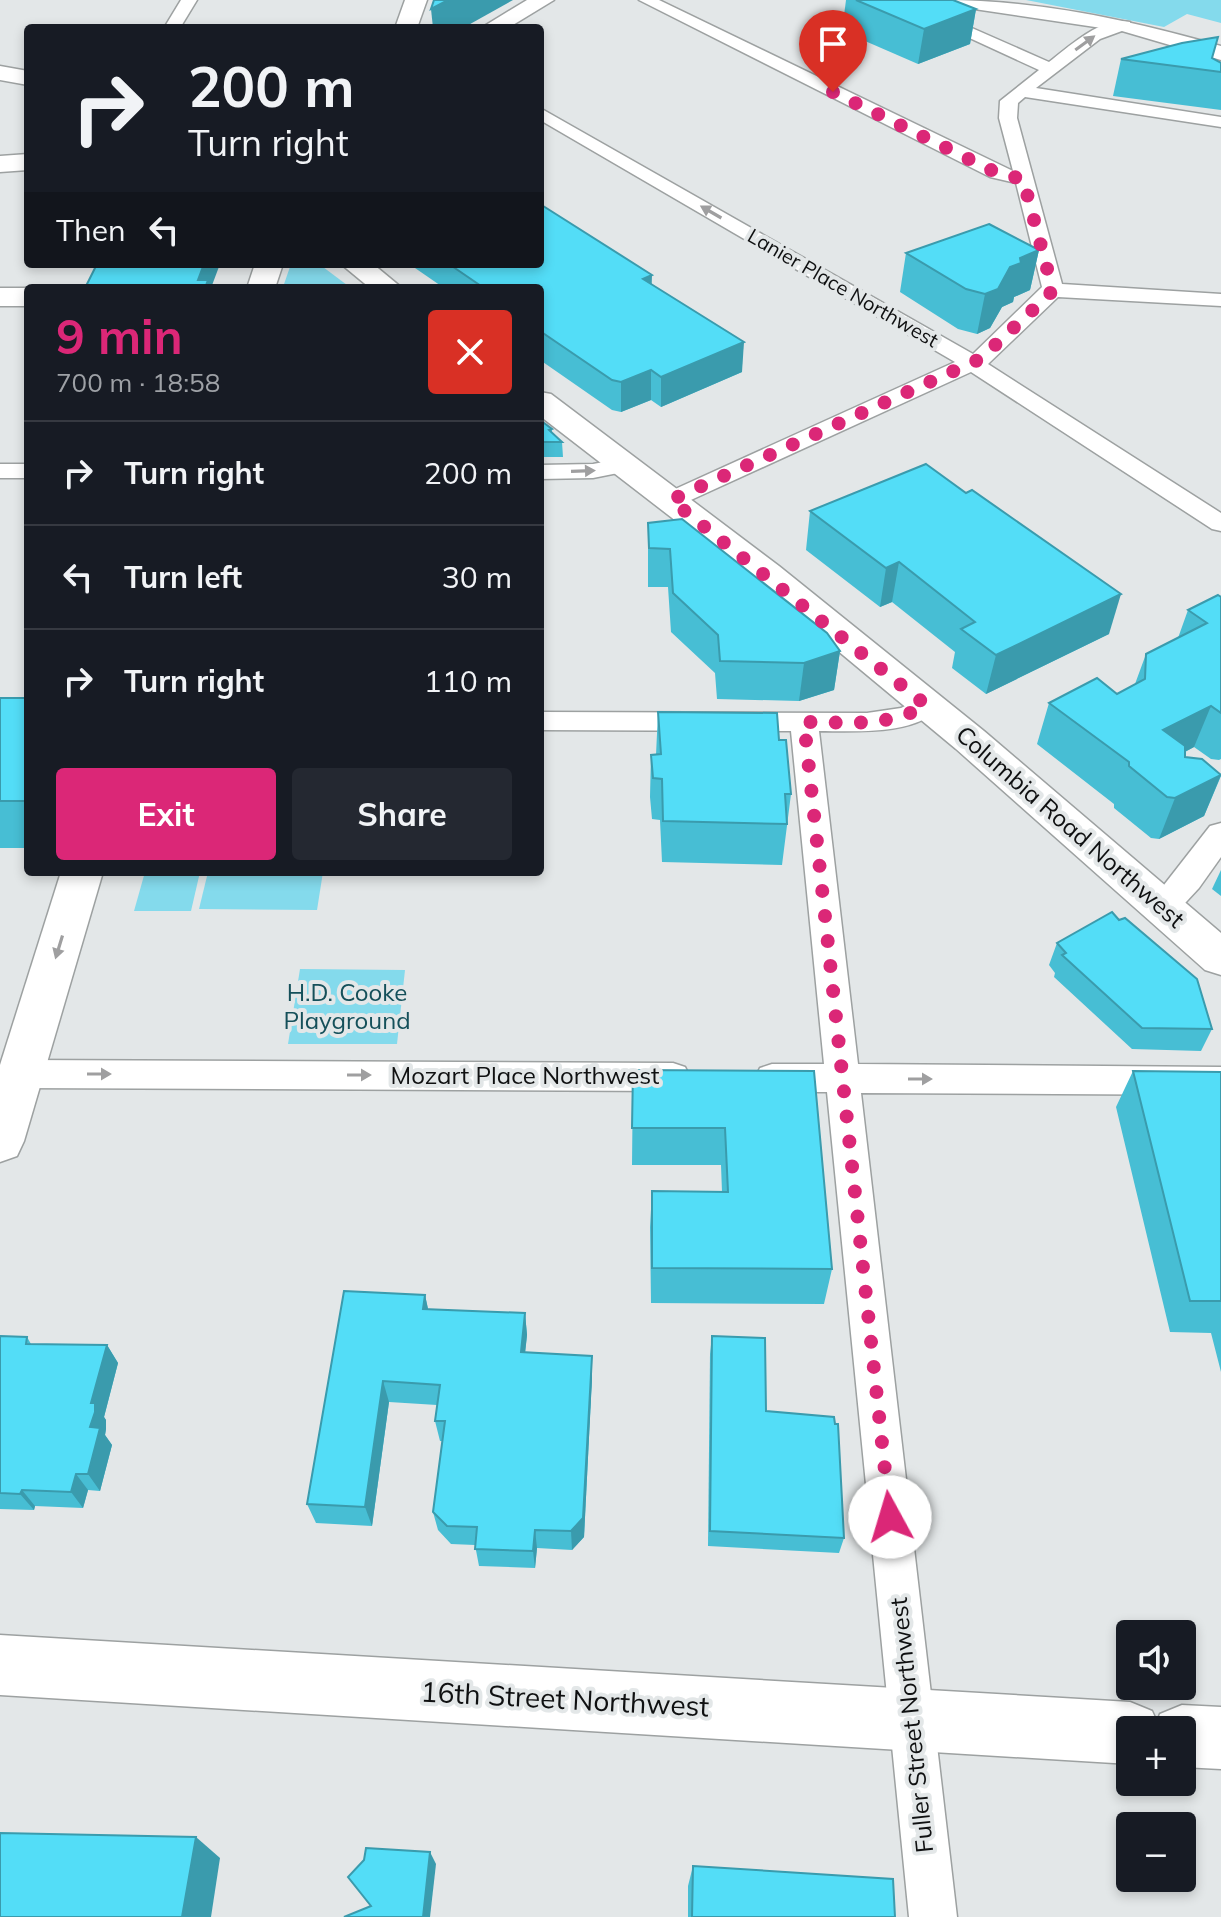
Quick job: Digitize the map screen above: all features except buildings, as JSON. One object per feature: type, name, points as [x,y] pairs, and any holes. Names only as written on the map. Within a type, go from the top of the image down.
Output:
[{"type":"main road","points":[[407,24],[416,0]]},
{"type":"main road","points":[[499,24],[543,0]]},
{"type":"main road","points":[[518,24],[560,0]]},
{"type":"main road","points":[[954,0],[1124,25],[1221,53]]},
{"type":"main road","points":[[0,73],[24,77]]},
{"type":"main road","points":[[0,164],[24,162]]},
{"type":"main road","points":[[360,268],[382,284]]},
{"type":"main road","points":[[0,297],[24,297]]},
{"type":"main road","name":"Columbia Road Northwest","points":[[544,404],[671,500],[1029,789],[1221,958]]},
{"type":"main road","points":[[0,1141],[81,876]]},
{"type":"main road","name":"16th Street Northwest","points":[[0,1665],[1116,1732]]},
{"type":"main road","points":[[1196,1737],[1221,1738]]},
{"type":"street","points":[[174,24],[189,0]]},
{"type":"street","points":[[647,0],[997,173],[1023,179]]},
{"type":"street","points":[[895,0],[1050,69]]},
{"type":"street","points":[[1051,290],[1008,118],[1009,101],[1094,36],[1124,25]]},
{"type":"street","points":[[1020,91],[1221,122]]},
{"type":"street","name":"Lanier Place Northwest","points":[[544,115],[972,363],[1221,524]]},
{"type":"street","points":[[671,500],[972,363],[994,350],[1051,290],[1221,300]]},
{"type":"street","points":[[544,472],[598,471],[625,465]]},
{"type":"street","points":[[0,471],[24,471]]},
{"type":"street","points":[[544,721],[882,721],[908,716],[926,705]]},
{"type":"street","name":"Fuller Street Northwest","points":[[804,722],[933,1917]]},
{"type":"street","points":[[1162,908],[1188,880],[1221,834]]},
{"type":"street","name":"Mozart Place Northwest","points":[[21,1074],[1221,1081]]},
{"type":"green space","points":[[1026,0],[1221,0],[1221,23],[1187,14],[1164,27]]},
{"type":"green space","points":[[290,268],[324,268],[346,284],[284,284]]},
{"type":"green space","points":[[144,876],[199,876],[191,911],[134,911]]},
{"type":"green space","points":[[207,876],[322,876],[317,910],[199,909]]},
{"type":"green space","name":"H.D. Cooke Playground","points":[[300,969],[405,970],[397,1044],[288,1044]]},
{"type":"route","points":[[833,92],[997,173],[1023,179],[1052,287],[1050,294],[985,357],[671,500],[767,574],[926,705],[908,716],[882,721],[804,722],[890,1517]]}]
